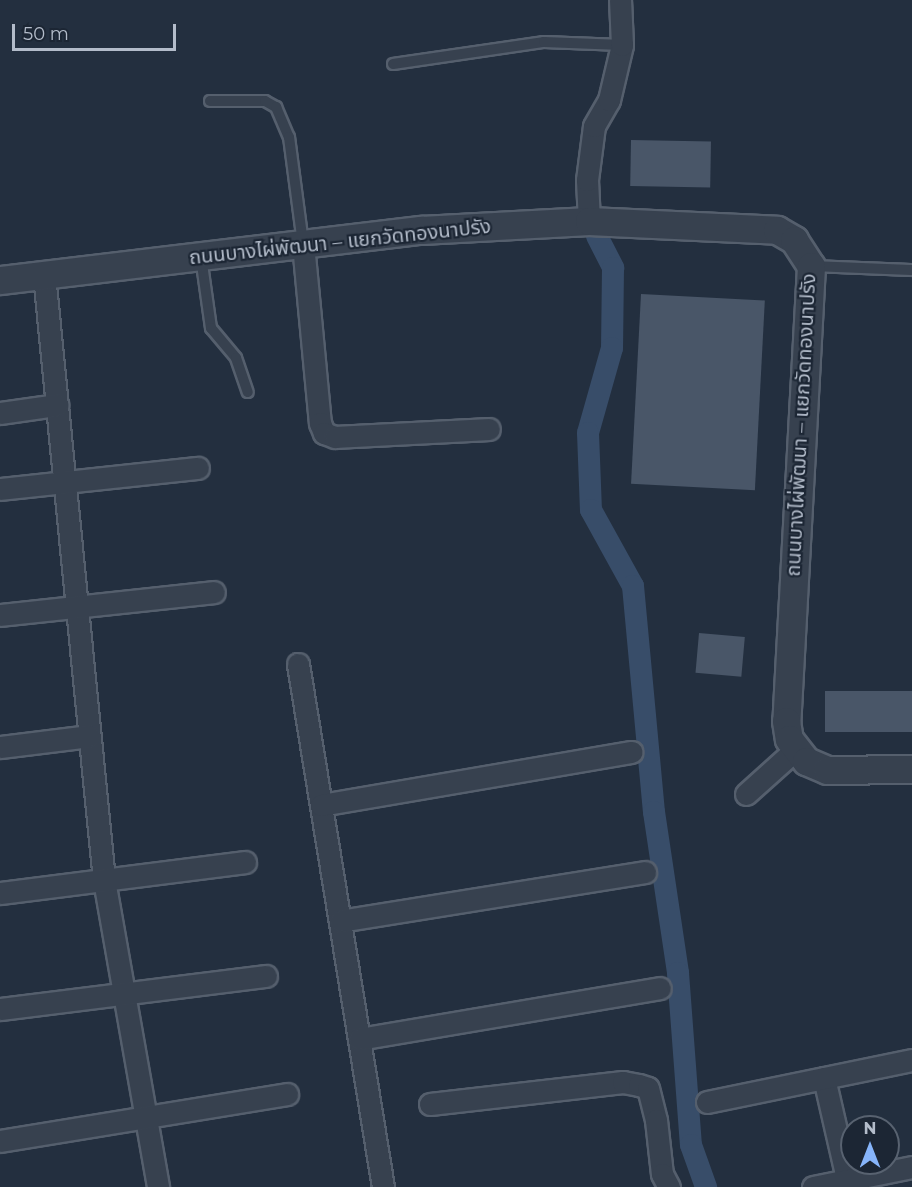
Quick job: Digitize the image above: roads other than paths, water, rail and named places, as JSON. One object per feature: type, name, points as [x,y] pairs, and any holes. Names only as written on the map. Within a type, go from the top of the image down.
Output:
[{"type":"street","points":[[589,221],[587,180],[594,126],[609,100],[622,45],[620,0]]},
{"type":"street","name":"ถนนบางไผ่พัฒนา – แยกวัดทองนาปรัง","points":[[0,280],[421,230],[589,221],[777,230],[794,240],[811,266],[786,721],[795,750]]},
{"type":"street","points":[[303,244],[320,423],[324,433],[335,437],[489,429]]},
{"type":"street","points":[[44,275],[104,880],[158,1187]]},
{"type":"street","points":[[0,412],[57,405]]},
{"type":"street","points":[[0,489],[198,468]]},
{"type":"street","points":[[0,615],[214,592]]},
{"type":"street","points":[[298,664],[383,1187]]},
{"type":"street","points":[[0,747],[89,736]]},
{"type":"street","points":[[746,794],[795,750],[806,761],[827,770],[912,769]]},
{"type":"street","points":[[321,805],[632,752]]},
{"type":"street","points":[[0,893],[245,862]]},
{"type":"street","points":[[340,921],[645,872]]},
{"type":"street","points":[[0,1009],[266,976]]},
{"type":"street","points":[[359,1039],[660,988]]},
{"type":"street","points":[[707,1102],[912,1060]]},
{"type":"street","points":[[824,1078],[848,1183]]},
{"type":"street","points":[[430,1104],[624,1082],[639,1084],[648,1089],[651,1099],[662,1174],[667,1187]]},
{"type":"street","points":[[0,1141],[287,1094]]},
{"type":"street","points":[[813,1187],[848,1183],[912,1167]]},
{"type":"lane","points":[[393,63],[544,42],[622,45]]},
{"type":"lane","points":[[210,101],[265,101],[276,107],[289,137],[303,244]]},
{"type":"lane","points":[[201,256],[211,328],[236,358],[248,392]]},
{"type":"lane","points":[[811,266],[912,270]]},
{"type":"waterway","points":[[597,236],[613,268],[612,348],[588,433],[591,510],[633,586],[654,812],[678,973],[691,1145],[706,1187]]}]
